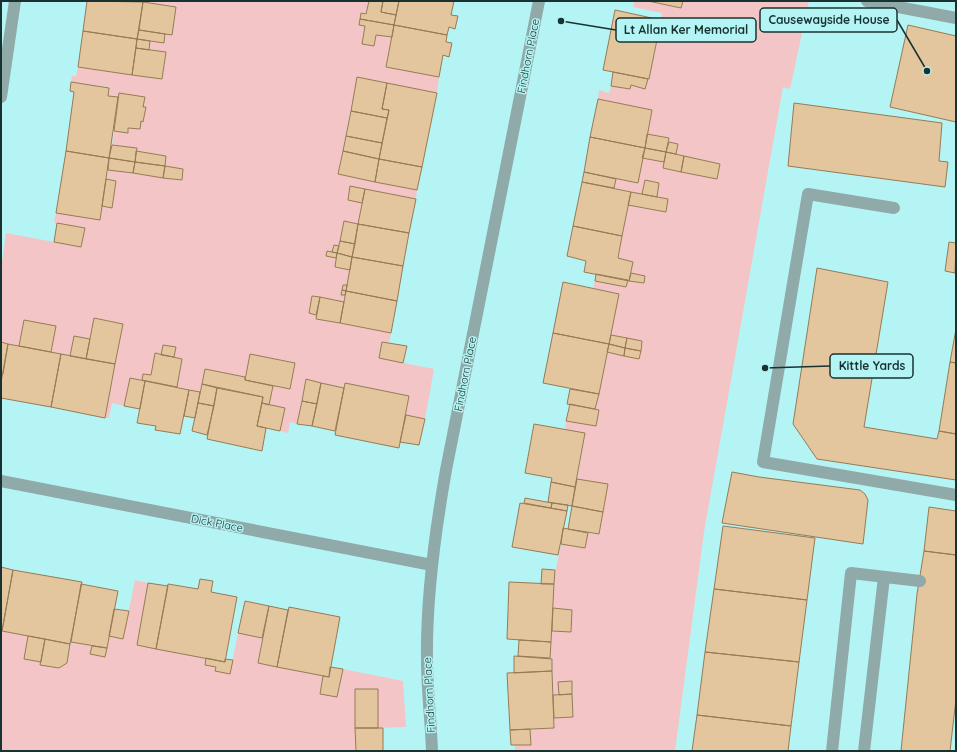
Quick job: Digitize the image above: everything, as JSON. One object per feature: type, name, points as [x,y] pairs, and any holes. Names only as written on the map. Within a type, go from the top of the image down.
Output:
[{"type":"street","points":[[1,97],[15,1]]},
{"type":"street","name":"Findhorn Place","points":[[432,751],[427,660],[432,565],[446,470],[539,1]]},
{"type":"street","points":[[866,1],[956,18]]},
{"type":"street","points":[[894,208],[808,194],[763,462],[956,495]]},
{"type":"street","name":"Dick Place","points":[[1,480],[432,565]]},
{"type":"street","points":[[832,751],[851,573],[920,581]]},
{"type":"street","points":[[864,751],[884,577]]},
{"type":"shaded area","points":[[136,1],[369,1],[366,14],[361,13],[365,26],[362,44],[374,46],[376,35],[392,37],[386,67],[439,77],[437,93],[357,78],[338,174],[417,190],[416,199],[350,187],[348,200],[362,203],[358,224],[344,221],[339,246],[334,245],[332,252],[327,251],[326,256],[336,258],[335,267],[350,270],[347,285],[343,285],[341,294],[345,295],[344,302],[312,296],[309,313],[316,315],[316,319],[391,333],[389,343],[382,342],[379,358],[434,369],[425,419],[406,415],[409,396],[345,383],[344,388],[306,380],[297,424],[290,422],[288,433],[280,431],[269,405],[273,386],[290,389],[295,363],[250,354],[245,377],[205,369],[200,392],[177,387],[182,359],[174,357],[176,347],[164,345],[161,355],[151,375],[143,374],[142,380],[130,378],[124,406],[112,403],[109,418],[105,418],[123,324],[94,318],[90,339],[74,336],[70,356],[51,352],[55,326],[24,320],[19,346],[1,342],[1,270],[6,233],[81,247],[85,229],[54,223],[56,213],[102,206],[112,207],[116,181],[106,179],[108,170],[182,180],[183,169],[165,166],[166,156],[136,151],[136,148],[112,145],[114,131],[127,133],[128,128],[141,121],[143,122],[146,108],[143,107],[145,97],[119,93],[118,97],[108,96],[109,87],[71,82],[72,76],[76,76],[78,67],[162,78],[166,52],[149,50],[150,41],[164,43],[165,34],[172,35],[176,7]]},
{"type":"shaded area","points":[[634,1],[648,1],[681,8],[683,1],[809,1],[790,89],[783,87],[704,532],[675,751],[515,751],[515,745],[531,745],[530,729],[554,728],[554,718],[573,716],[572,681],[559,682],[559,695],[553,695],[552,659],[550,658],[552,631],[571,632],[572,610],[553,608],[555,570],[561,544],[585,548],[588,533],[599,534],[608,484],[577,479],[585,434],[565,430],[566,421],[596,426],[599,410],[595,409],[607,352],[624,356],[641,351],[642,341],[611,335],[618,294],[593,288],[595,281],[626,287],[628,280],[644,283],[645,276],[631,273],[633,262],[618,258],[628,205],[666,212],[668,200],[657,197],[659,183],[645,180],[642,194],[614,188],[616,179],[638,183],[642,158],[664,162],[664,168],[717,179],[720,164],[676,154],[677,144],[669,142],[669,138],[647,134],[652,110],[598,99],[599,90],[609,93],[611,86],[630,89],[631,85],[645,88],[649,79],[662,13],[633,7]]},
{"type":"shaded area","points":[[135,580],[148,583],[137,645],[206,658],[205,665],[216,667],[216,671],[230,674],[238,633],[262,638],[258,663],[323,676],[320,694],[337,697],[343,669],[403,681],[406,727],[378,728],[378,689],[356,689],[356,751],[1,751],[1,631],[28,636],[41,662],[40,665],[59,668],[67,663],[71,642],[92,646],[90,654],[105,657],[109,636],[123,639]]},
{"type":"building","points":[[87,1],[143,2],[137,39],[83,31]]},
{"type":"building","points":[[369,1],[383,1],[381,12],[396,15],[394,25],[360,19],[361,13],[366,14]]},
{"type":"building","points":[[383,1],[399,1],[396,15],[381,12]]},
{"type":"building","points":[[399,1],[454,1],[451,15],[458,16],[455,29],[449,27],[447,35],[394,25]]},
{"type":"building","points":[[648,1],[683,1],[681,8]]},
{"type":"building","points":[[143,2],[176,7],[172,35],[139,30]]},
{"type":"building","points":[[615,10],[661,20],[649,79],[603,70]]},
{"type":"building","points":[[360,19],[394,25],[392,37],[376,35],[374,46],[362,44],[365,26],[359,25]]},
{"type":"building","points":[[394,25],[447,35],[446,42],[452,43],[449,57],[443,55],[439,77],[386,67]]},
{"type":"building","points":[[908,25],[956,36],[956,122],[890,107]]},
{"type":"building","points":[[139,30],[165,34],[164,43],[137,39]]},
{"type":"building","points":[[83,31],[137,39],[132,75],[78,67]]},
{"type":"building","points":[[137,39],[150,41],[149,50],[136,48]]},
{"type":"building","points":[[136,48],[166,52],[162,79],[132,75]]},
{"type":"building","points":[[613,72],[648,79],[645,89],[631,85],[630,89],[611,86]]},
{"type":"building","points":[[357,77],[387,83],[382,109],[389,110],[387,118],[351,111]]},
{"type":"building","points":[[71,82],[109,88],[108,96],[118,97],[109,158],[66,151],[74,92],[70,91]]},
{"type":"building","points":[[387,83],[437,93],[422,167],[379,159],[389,110],[382,109]]},
{"type":"building","points":[[119,93],[145,97],[143,107],[146,107],[140,129],[128,128],[128,133],[114,131]]},
{"type":"building","points":[[598,99],[652,110],[645,148],[590,137]]},
{"type":"building","points":[[794,103],[942,123],[939,161],[948,162],[945,187],[788,166]]},
{"type":"building","points":[[351,111],[387,118],[382,143],[346,136]]},
{"type":"building","points":[[647,134],[669,138],[666,152],[645,148]]},
{"type":"building","points":[[346,136],[382,143],[379,159],[343,151]]},
{"type":"building","points":[[590,137],[645,148],[638,183],[584,172]]},
{"type":"building","points":[[669,142],[678,144],[676,154],[666,152]]},
{"type":"building","points":[[112,145],[137,148],[135,162],[109,158]]},
{"type":"building","points":[[645,148],[666,152],[664,162],[642,158]]},
{"type":"building","points":[[66,151],[109,158],[100,220],[56,213]]},
{"type":"building","points":[[136,151],[166,156],[165,166],[135,162]]},
{"type":"building","points":[[343,151],[379,159],[375,182],[338,174]]},
{"type":"building","points":[[666,152],[684,156],[681,172],[663,168]]},
{"type":"building","points":[[684,156],[720,164],[717,179],[681,172]]},
{"type":"building","points":[[109,158],[135,162],[133,173],[108,170]]},
{"type":"building","points":[[379,159],[422,167],[417,190],[375,182]]},
{"type":"building","points":[[135,162],[165,166],[163,178],[133,173]]},
{"type":"building","points":[[165,166],[183,169],[182,180],[163,178]]},
{"type":"building","points":[[584,172],[616,179],[614,188],[582,182]]},
{"type":"building","points":[[106,179],[116,181],[112,208],[102,206]]},
{"type":"building","points":[[645,180],[659,183],[657,197],[642,194]]},
{"type":"building","points":[[582,182],[631,192],[622,236],[573,226]]},
{"type":"building","points":[[350,186],[365,189],[362,203],[348,200]]},
{"type":"building","points":[[365,189],[416,199],[409,233],[358,224]]},
{"type":"building","points":[[631,192],[668,199],[666,212],[628,205]]},
{"type":"building","points":[[344,221],[358,224],[355,244],[340,241]]},
{"type":"building","points":[[57,223],[85,228],[81,247],[54,242]]},
{"type":"building","points":[[358,224],[409,233],[403,266],[352,257]]},
{"type":"building","points":[[573,226],[622,236],[618,258],[633,262],[629,281],[584,272],[586,261],[567,256]]},
{"type":"building","points":[[340,241],[355,244],[352,257],[337,253]]},
{"type":"building","points":[[949,242],[956,243],[955,273],[945,271]]},
{"type":"building","points":[[334,245],[339,246],[337,253],[332,252]]},
{"type":"building","points":[[327,251],[337,253],[336,258],[326,256]]},
{"type":"building","points":[[337,253],[352,257],[350,270],[335,267]]},
{"type":"building","points":[[352,257],[403,266],[397,301],[346,291]]},
{"type":"building","points":[[817,268],[888,282],[864,427],[937,439],[939,431],[956,434],[956,480],[817,459],[793,424]]},
{"type":"building","points":[[631,273],[645,276],[644,283],[629,281]]},
{"type":"building","points":[[596,274],[628,280],[626,287],[595,281]]},
{"type":"building","points":[[563,282],[619,294],[609,344],[553,333]]},
{"type":"building","points":[[343,285],[347,285],[346,291],[342,290]]},
{"type":"building","points":[[342,290],[346,291],[345,295],[341,295]]},
{"type":"building","points":[[346,291],[397,301],[391,333],[340,323]]},
{"type":"building","points":[[312,296],[320,297],[316,315],[309,313]]},
{"type":"building","points":[[320,297],[344,302],[340,323],[316,319]]},
{"type":"building","points":[[94,318],[123,324],[115,364],[86,359]]},
{"type":"building","points":[[24,320],[56,326],[51,352],[19,346]]},
{"type":"building","points":[[956,329],[956,363],[950,362]]},
{"type":"building","points":[[553,333],[609,344],[599,394],[543,383]]},
{"type":"building","points":[[611,335],[627,338],[625,348],[609,344]]},
{"type":"building","points":[[74,336],[90,339],[86,359],[70,356]]},
{"type":"building","points":[[627,338],[642,341],[641,351],[625,348]]},
{"type":"building","points":[[1,342],[8,344],[3,374],[1,374]]},
{"type":"building","points":[[382,342],[407,346],[403,363],[379,358]]},
{"type":"building","points":[[8,344],[61,354],[51,407],[1,398],[1,382]]},
{"type":"building","points":[[609,344],[625,348],[624,356],[607,352]]},
{"type":"building","points":[[163,345],[176,347],[174,357],[161,355]]},
{"type":"building","points":[[625,348],[641,351],[639,359],[624,356]]},
{"type":"building","points":[[155,353],[182,359],[177,387],[142,380],[143,374],[151,375]]},
{"type":"building","points":[[61,354],[115,364],[105,418],[51,407]]},
{"type":"building","points":[[250,354],[295,363],[290,389],[245,380]]},
{"type":"building","points":[[950,362],[956,363],[956,434],[939,431]]},
{"type":"building","points":[[205,369],[245,377],[245,380],[273,386],[269,405],[262,403],[263,397],[202,384]]},
{"type":"building","points":[[130,378],[145,381],[140,409],[124,406]]},
{"type":"building","points":[[306,379],[321,383],[317,404],[302,401]]},
{"type":"building","points":[[145,381],[189,390],[180,434],[155,430],[156,426],[137,423]]},
{"type":"building","points":[[321,383],[344,388],[335,431],[312,426]]},
{"type":"building","points":[[345,383],[409,396],[399,448],[335,435]]},
{"type":"building","points":[[202,384],[217,388],[214,406],[198,403]]},
{"type":"building","points":[[217,388],[263,397],[257,426],[266,428],[262,451],[207,439]]},
{"type":"building","points":[[570,389],[599,394],[595,409],[567,404]]},
{"type":"building","points":[[189,390],[200,392],[195,418],[184,416]]},
{"type":"building","points":[[302,401],[317,404],[312,426],[297,424]]},
{"type":"building","points":[[198,403],[214,406],[207,435],[192,431]]},
{"type":"building","points":[[262,403],[285,408],[280,431],[257,426]]},
{"type":"building","points":[[570,404],[599,410],[596,426],[566,421]]},
{"type":"building","points":[[406,415],[425,419],[419,445],[400,442]]},
{"type":"building","points":[[534,424],[585,433],[575,487],[551,482],[552,478],[525,473]]},
{"type":"building","points":[[732,472],[860,490],[865,494],[868,500],[863,544],[722,523]]},
{"type":"building","points":[[577,479],[608,484],[603,512],[572,506]]},
{"type":"building","points":[[551,482],[575,487],[572,506],[548,502]]},
{"type":"building","points":[[525,498],[552,503],[551,508],[524,503]]},
{"type":"building","points":[[520,503],[567,511],[558,555],[512,547]]},
{"type":"building","points":[[552,503],[568,505],[567,511],[551,508]]},
{"type":"building","points":[[572,506],[603,512],[599,534],[568,529]]},
{"type":"building","points":[[929,507],[956,511],[956,555],[924,551]]},
{"type":"building","points":[[723,526],[815,538],[807,600],[714,589]]},
{"type":"building","points":[[563,528],[588,533],[585,548],[561,544]]},
{"type":"building","points":[[924,551],[956,555],[956,699],[950,751],[901,751],[917,594]]},
{"type":"building","points":[[1,567],[13,570],[2,631],[1,631]]},
{"type":"building","points":[[542,569],[555,570],[554,584],[541,584]]},
{"type":"building","points":[[13,570],[82,582],[70,644],[2,631]]},
{"type":"building","points":[[200,579],[213,581],[211,592],[237,597],[225,662],[156,649],[168,584],[198,589]]},
{"type":"building","points":[[509,582],[554,584],[551,642],[507,639]]},
{"type":"building","points":[[148,583],[168,586],[156,649],[137,645]]},
{"type":"building","points":[[81,584],[118,591],[107,648],[71,642]]},
{"type":"building","points":[[714,589],[807,600],[799,662],[705,652]]},
{"type":"building","points":[[245,601],[269,606],[262,638],[238,633]]},
{"type":"building","points":[[269,606],[288,610],[277,667],[258,663]]},
{"type":"building","points":[[289,607],[340,617],[329,677],[277,667]]},
{"type":"building","points":[[553,608],[572,610],[571,632],[552,631]]},
{"type":"building","points":[[114,609],[129,611],[123,639],[109,636]]},
{"type":"building","points":[[28,636],[45,639],[41,662],[24,659]]},
{"type":"building","points":[[45,639],[70,644],[67,663],[59,668],[40,665]]},
{"type":"building","points":[[519,640],[551,642],[550,658],[518,656]]},
{"type":"building","points":[[92,646],[107,648],[105,657],[90,654]]},
{"type":"building","points":[[705,652],[799,662],[791,726],[697,715]]},
{"type":"building","points":[[514,656],[552,659],[552,671],[514,673]]},
{"type":"building","points":[[206,658],[225,662],[225,659],[233,660],[230,674],[215,671],[216,667],[205,665]]},
{"type":"building","points":[[330,667],[343,669],[337,697],[320,694],[323,676],[329,677]]},
{"type":"building","points":[[552,671],[554,728],[510,730],[507,673]]},
{"type":"building","points":[[572,681],[572,694],[559,695],[558,682]]},
{"type":"building","points":[[355,689],[378,689],[378,728],[355,728]]},
{"type":"building","points":[[572,694],[573,717],[554,718],[553,695]]},
{"type":"building","points":[[697,715],[791,726],[788,751],[692,751]]},
{"type":"building","points":[[355,728],[383,728],[383,751],[356,751]]},
{"type":"building","points":[[530,729],[531,745],[511,745],[510,730]]},
{"type":"place","name":"Lt Allan Ker Memorial","points":[[561,21]]},
{"type":"place","name":"Causewayside House","points":[[927,71]]},
{"type":"place","name":"Kittle Yards","points":[[765,368]]}]
